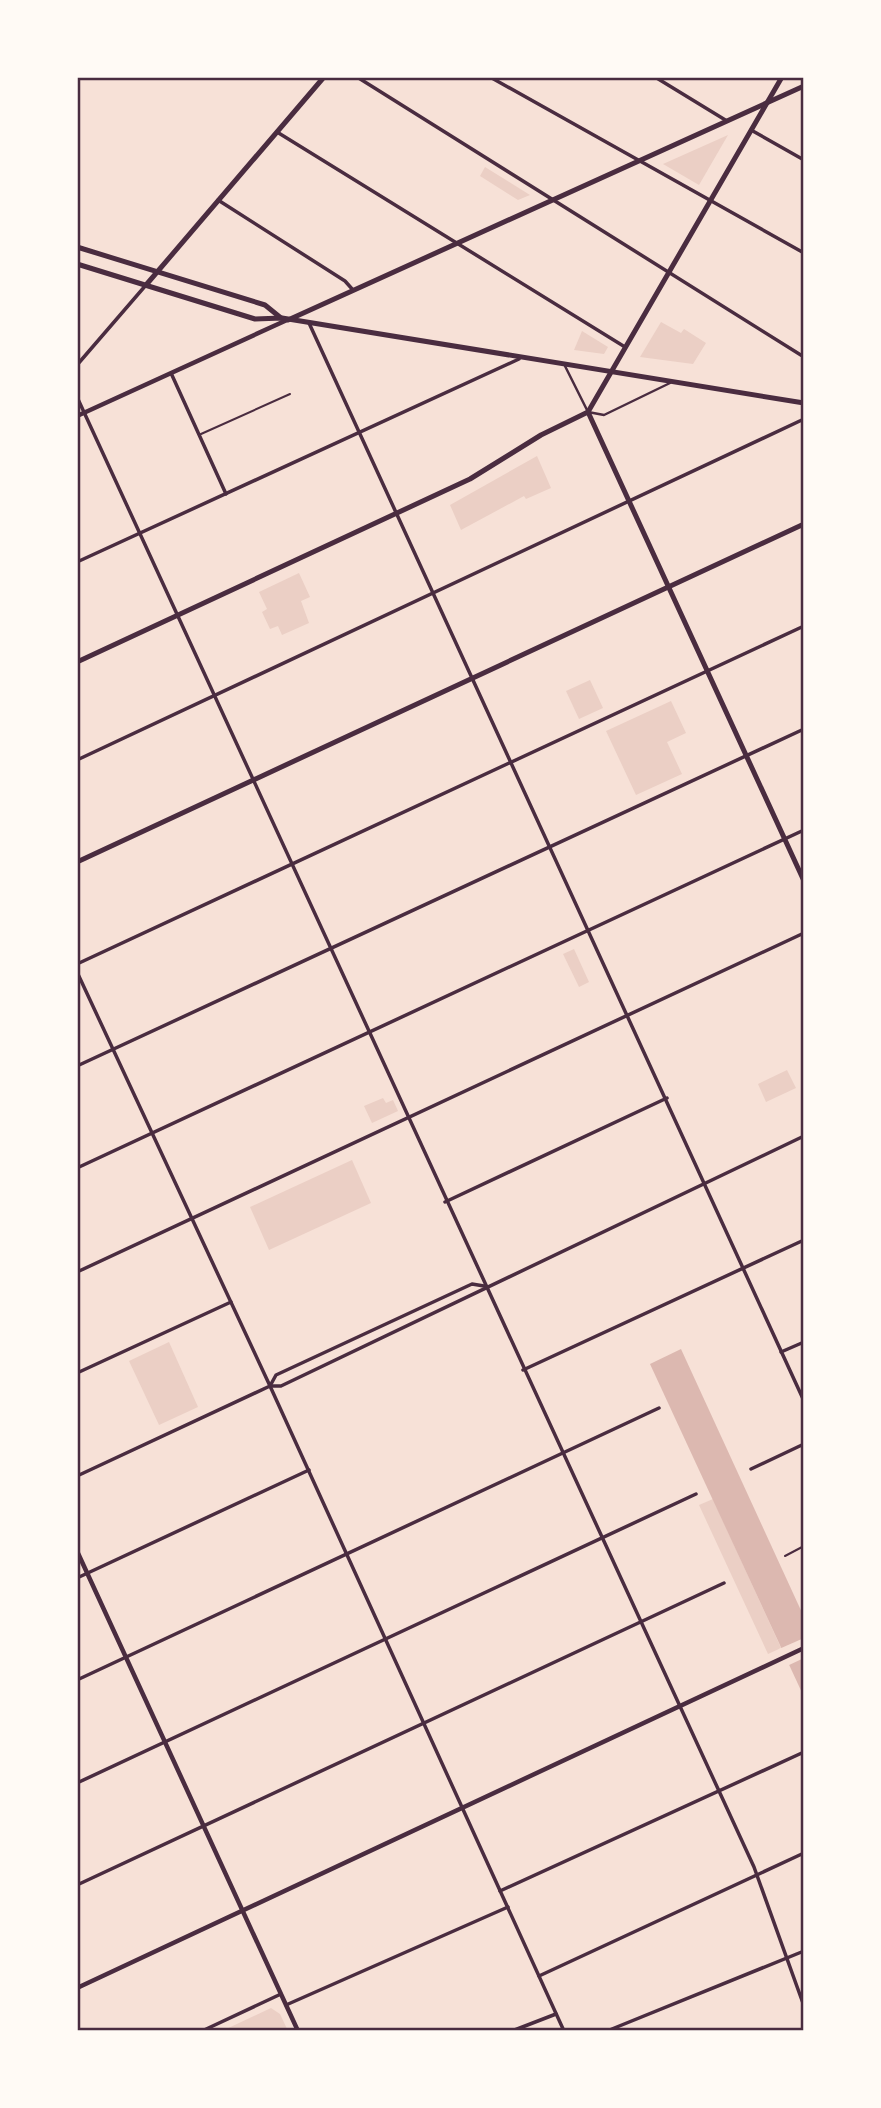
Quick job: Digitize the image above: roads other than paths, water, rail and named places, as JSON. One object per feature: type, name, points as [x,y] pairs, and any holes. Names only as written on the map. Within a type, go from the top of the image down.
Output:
[{"type":"main road","points":[[146,285],[324,77]]},
{"type":"main road","points":[[77,662],[470,479],[541,435],[588,412],[782,77]]},
{"type":"main road","points":[[285,319],[804,86]]},
{"type":"main road","points":[[77,247],[265,305],[285,319]]},
{"type":"main road","points":[[77,264],[255,319],[285,319],[804,403]]},
{"type":"main road","points":[[588,412],[804,881]]},
{"type":"main road","points":[[77,862],[804,524]]},
{"type":"street","points":[[357,77],[804,358]]},
{"type":"street","points":[[490,77],[804,253]]},
{"type":"street","points":[[655,77],[727,121]]},
{"type":"street","points":[[751,130],[804,160]]},
{"type":"street","points":[[277,132],[625,347]]},
{"type":"street","points":[[218,200],[345,281],[353,290]]},
{"type":"street","points":[[77,365],[146,285]]},
{"type":"street","points":[[77,416],[285,319]]},
{"type":"street","points":[[309,323],[804,1401]]},
{"type":"street","points":[[77,562],[519,359]]},
{"type":"street","points":[[565,366],[588,412],[604,415],[673,382]]},
{"type":"street","points":[[171,373],[226,494]]},
{"type":"street","points":[[77,397],[370,1032],[445,1202],[719,1790],[757,1875],[804,2006]]},
{"type":"street","points":[[77,760],[630,503],[804,419]]},
{"type":"street","points":[[77,964],[804,626]]},
{"type":"street","points":[[77,1066],[804,729]]},
{"type":"street","points":[[77,1168],[804,830]]},
{"type":"street","points":[[77,1272],[804,933]]},
{"type":"street","points":[[77,972],[270,1385],[564,2031]]},
{"type":"street","points":[[445,1202],[667,1098]]},
{"type":"street","points":[[77,1476],[270,1385],[281,1386],[476,1294],[484,1286],[804,1136]]},
{"type":"street","points":[[523,1370],[804,1240]]},
{"type":"street","points":[[270,1385],[276,1376],[472,1284],[484,1286]]},
{"type":"street","points":[[77,1373],[231,1302]]},
{"type":"street","points":[[781,1352],[804,1342]]},
{"type":"street","points":[[77,1680],[659,1408]]},
{"type":"street","points":[[751,1469],[804,1444]]},
{"type":"street","points":[[77,1578],[309,1470]]},
{"type":"street","points":[[77,1783],[696,1494]]},
{"type":"street","points":[[77,1551],[298,2031]]},
{"type":"street","points":[[77,1885],[724,1583]]},
{"type":"street","points":[[77,1988],[804,1648]]},
{"type":"street","points":[[500,1891],[804,1752]]},
{"type":"street","points":[[540,1976],[804,1853]]},
{"type":"street","points":[[286,2005],[508,1907]]},
{"type":"street","points":[[607,2031],[804,1951]]},
{"type":"street","points":[[202,2031],[281,1994]]},
{"type":"street","points":[[512,2031],[556,2014]]},
{"type":"lane","points":[[199,435],[290,394]]},
{"type":"lane","points":[[785,1556],[804,1546]]}]
